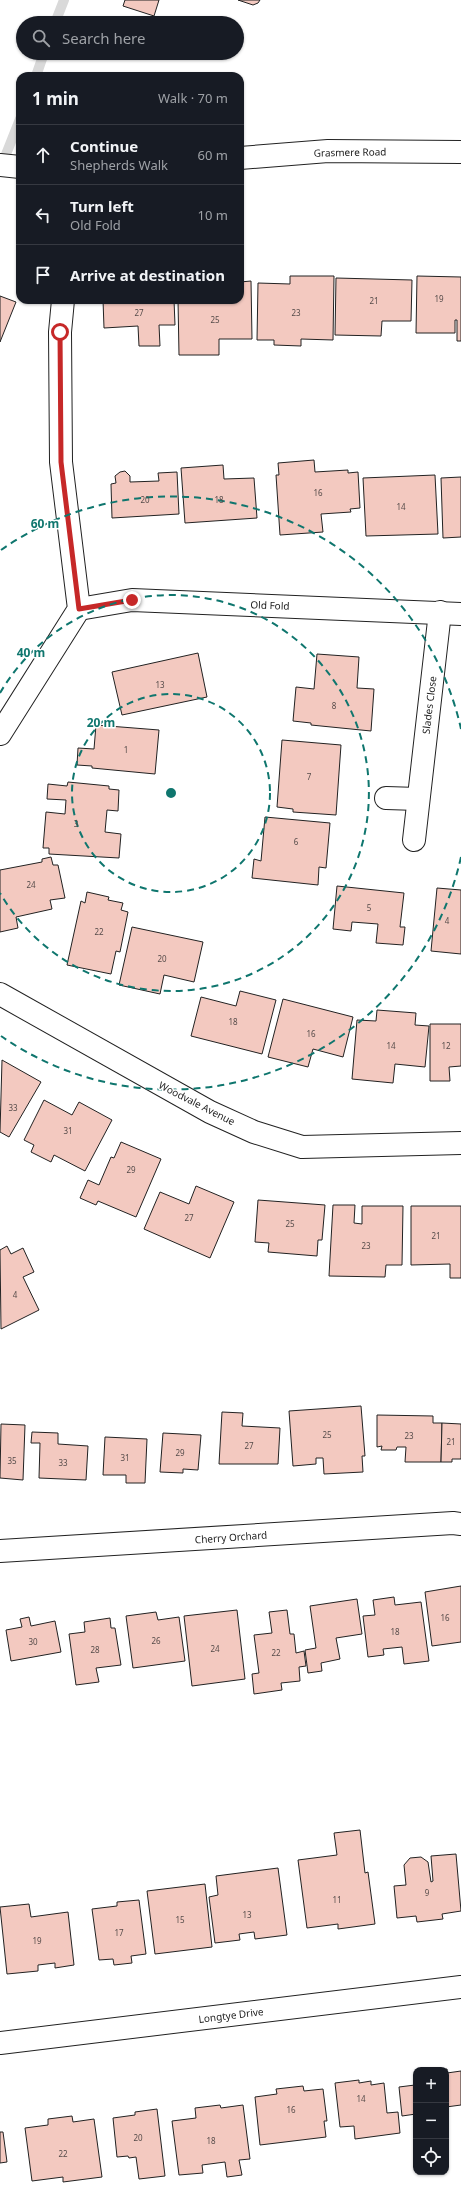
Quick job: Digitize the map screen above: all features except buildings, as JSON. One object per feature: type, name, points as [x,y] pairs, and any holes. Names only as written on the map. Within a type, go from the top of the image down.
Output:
[{"type":"street","name":"Grasmere Road","points":[[244,158],[328,151],[461,152]]},
{"type":"street","points":[[0,165],[16,167]]},
{"type":"street","points":[[0,734],[79,609],[61,462],[60,332],[63,304]]},
{"type":"street","name":"Old Fold","points":[[79,609],[132,600],[451,613]]},
{"type":"street","name":"Slades Close","points":[[414,840],[418,799],[451,613]]},
{"type":"street","points":[[386,798],[418,799]]},
{"type":"street","name":"Woodvale Avenue","points":[[0,994],[210,1112],[254,1132],[302,1147],[461,1144]]},
{"type":"street","name":"Cherry Orchard","points":[[0,1551],[453,1523],[461,1524]]},
{"type":"street","name":"Longtye Drive","points":[[0,2043],[461,1987]]},
{"type":"waterway","points":[[58,16],[64,0]]},
{"type":"waterway","points":[[37,72],[42,60]]},
{"type":"waterway","points":[[1,167],[16,129]]},
{"type":"route","points":[[60,332],[61,462],[79,609],[132,600]]}]
